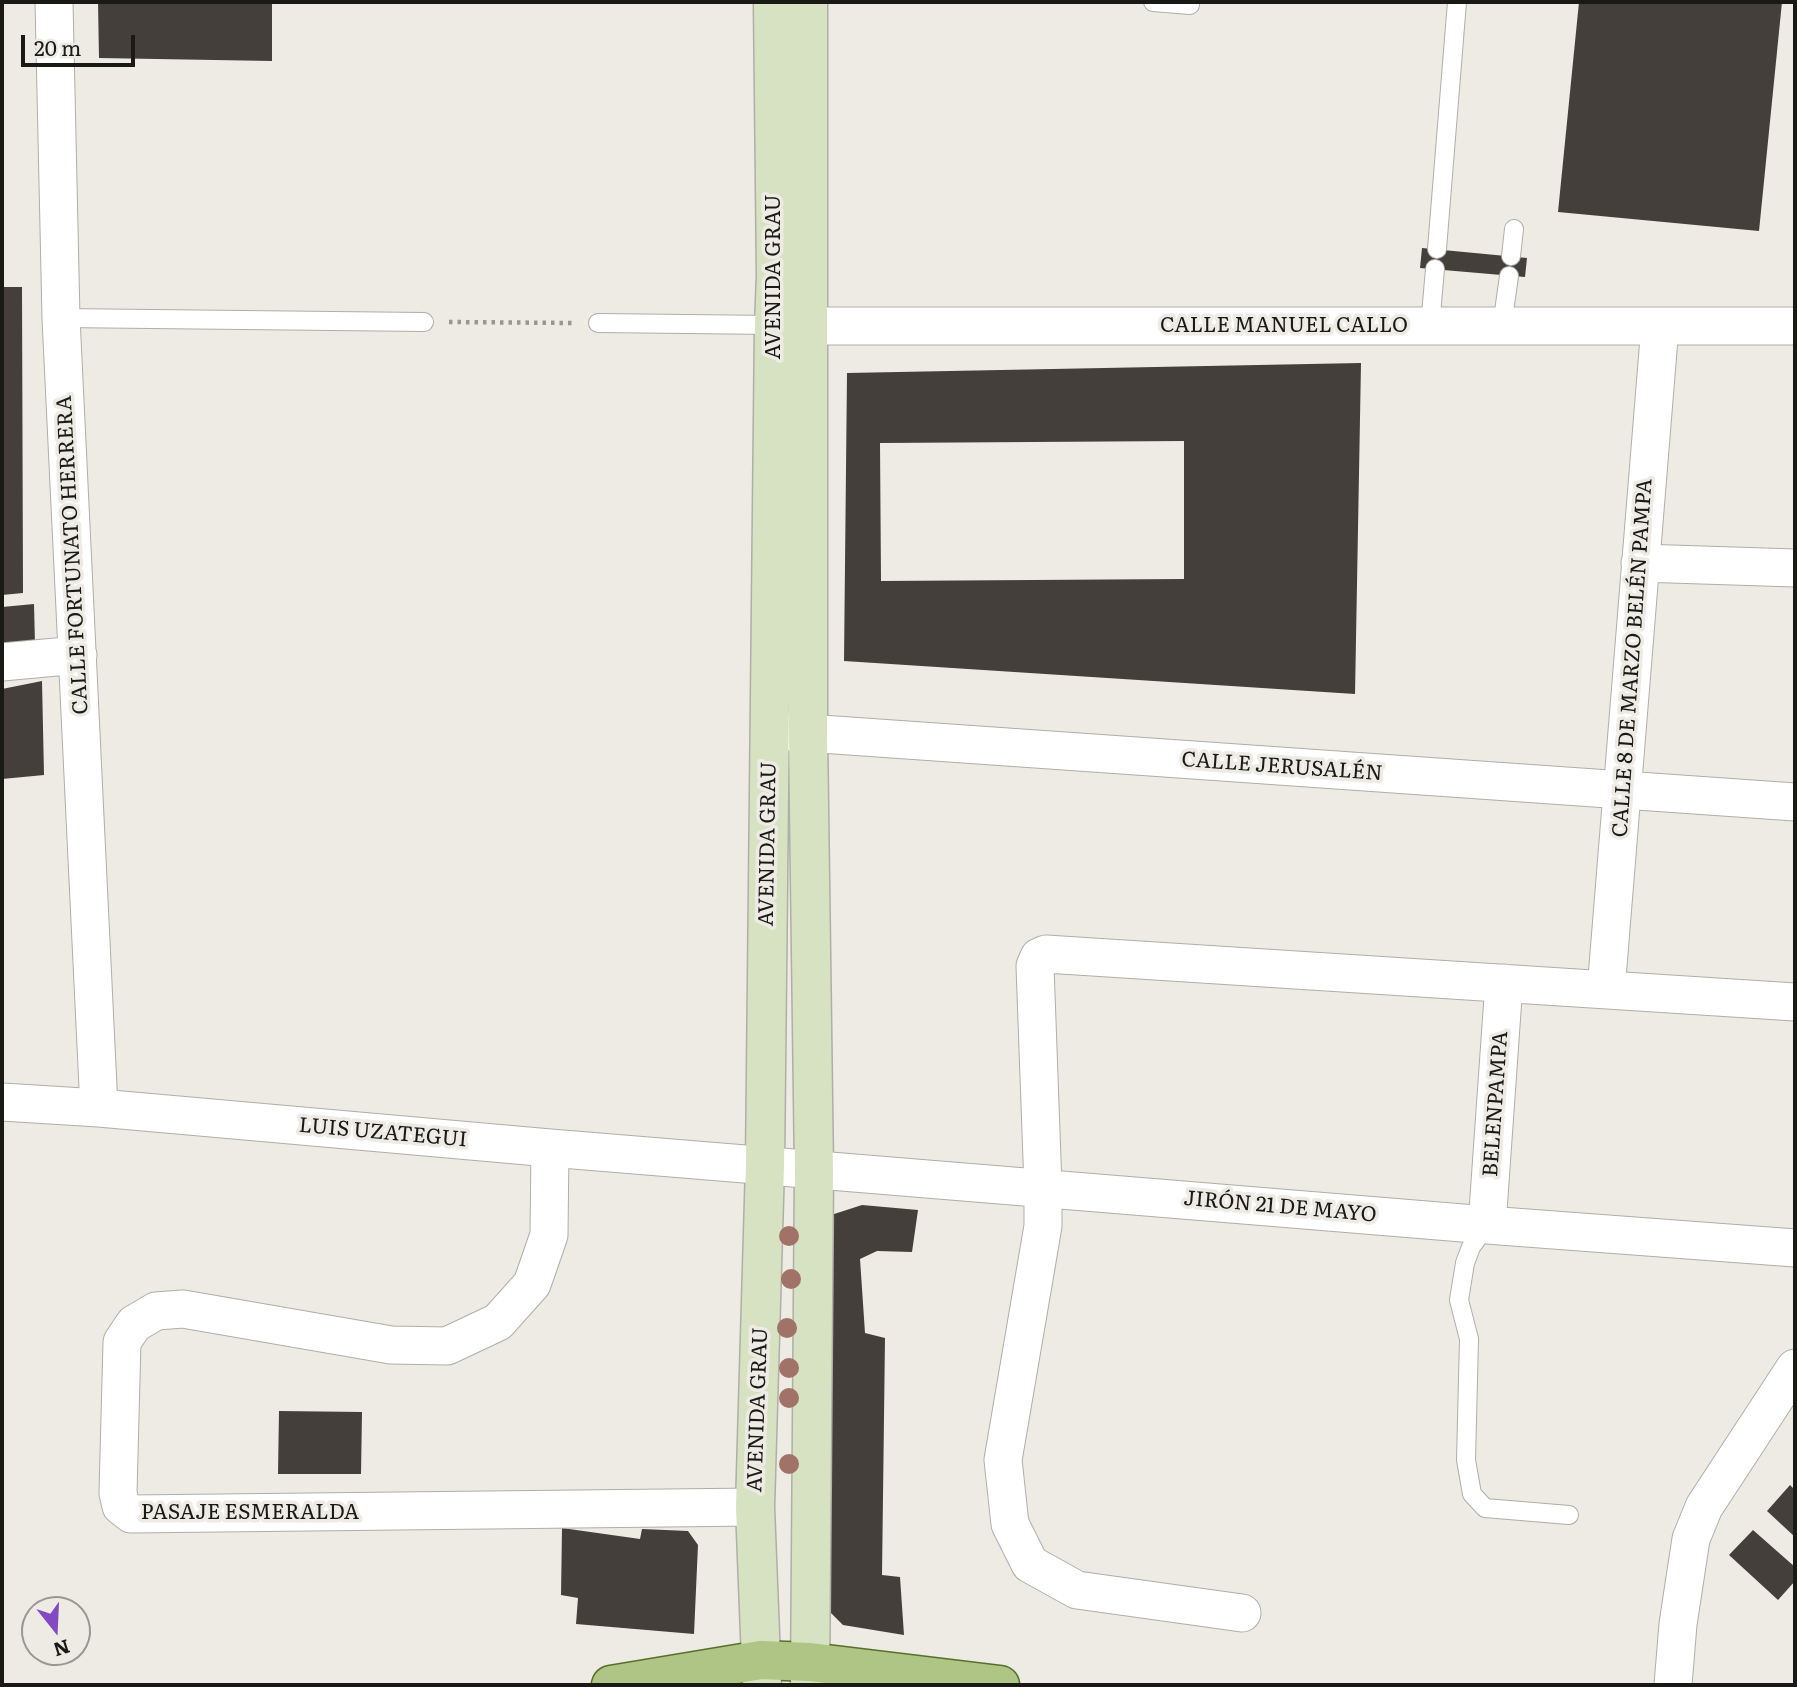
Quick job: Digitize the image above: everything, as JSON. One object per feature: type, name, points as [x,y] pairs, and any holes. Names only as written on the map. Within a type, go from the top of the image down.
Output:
[{"type":"main road","name":"AVENIDA GRAU","points":[[773,2],[776,276],[791,326],[807,733],[814,1170],[810,1674]]},
{"type":"main road","name":"AVENIDA GRAU","points":[[761,1673],[755,1507],[765,1165],[770,731],[808,2]]},
{"type":"main road","points":[[611,1685],[761,1673],[1000,1685]]},
{"type":"street","name":"CALLE FORTUNATO HERRERA","points":[[54,2],[61,318],[99,1108]]},
{"type":"street","name":"CALLE MANUEL CALLO","points":[[791,326],[1795,326]]},
{"type":"street","name":"CALLE 8 DE MARZO BELÉN PAMPA","points":[[1606,990],[1660,326]]},
{"type":"street","points":[[1640,563],[1795,568]]},
{"type":"street","points":[[2,662],[78,656]]},
{"type":"street","name":"CALLE JERUSALÉN","points":[[770,731],[1795,802]]},
{"type":"street","points":[[1242,1614],[1077,1590],[1030,1564],[1010,1524],[1003,1460],[1043,1226],[1035,966],[1039,957],[1046,954],[1795,1002]]},
{"type":"street","name":"BELENPAMPA","points":[[1488,1225],[1504,983]]},
{"type":"street","name":"LUIS UZATEGUI","points":[[2,1102],[765,1165]]},
{"type":"street","name":"PASAJE ESMERALDA","points":[[550,1148],[550,1235],[532,1284],[498,1322],[447,1346],[391,1346],[183,1309],[156,1311],[134,1324],[122,1342],[118,1493],[121,1506],[131,1514],[755,1507]]},
{"type":"street","name":"JIRÓN 21 DE MAYO","points":[[765,1165],[1795,1248]]},
{"type":"street","points":[[1673,1685],[1678,1624],[1695,1528],[1704,1507],[1795,1368]]},
{"type":"lane","points":[[1153,2],[1190,5]]},
{"type":"lane","points":[[1437,249],[1457,2]]},
{"type":"lane","points":[[1511,256],[1514,229]]},
{"type":"lane","points":[[1430,326],[1435,269]]},
{"type":"lane","points":[[1502,326],[1509,276]]},
{"type":"lane","points":[[61,318],[424,322]]},
{"type":"lane","points":[[598,323],[791,326]]},
{"type":"lane","points":[[1488,1225],[1471,1247],[1465,1263],[1459,1300],[1469,1339],[1466,1460],[1472,1494],[1485,1508],[1569,1515]]},
{"type":"path","points":[[424,322],[598,323]]},
{"type":"building","points":[[98,2],[272,2],[272,61],[99,58]]},
{"type":"building","points":[[1579,2],[1782,2],[1759,231],[1558,212]]},
{"type":"building","points":[[1422,248],[1527,258],[1525,277],[1420,268]]},
{"type":"building","points":[[2,287],[22,287],[23,593],[2,595]]},
{"type":"building","points":[[1361,363],[1355,694],[844,661],[847,373]],"holes":[[[1184,441],[1184,579],[881,581],[880,443]]]},
{"type":"building","points":[[34,604],[35,644],[2,648],[2,607]]},
{"type":"building","points":[[42,681],[44,775],[2,779],[2,689]]},
{"type":"building","points":[[862,1205],[918,1210],[912,1252],[877,1251],[860,1259],[865,1333],[885,1338],[882,1575],[900,1577],[904,1635],[843,1625],[828,1610],[828,1216]]},
{"type":"building","points":[[279,1411],[362,1412],[361,1474],[278,1474]]},
{"type":"building","points":[[1790,1485],[1795,1490],[1795,1537],[1767,1511]]},
{"type":"building","points":[[562,1528],[640,1539],[642,1529],[688,1531],[698,1545],[694,1634],[576,1624],[578,1598],[561,1595]]},
{"type":"building","points":[[1753,1530],[1795,1567],[1795,1581],[1778,1600],[1729,1555]]}]
